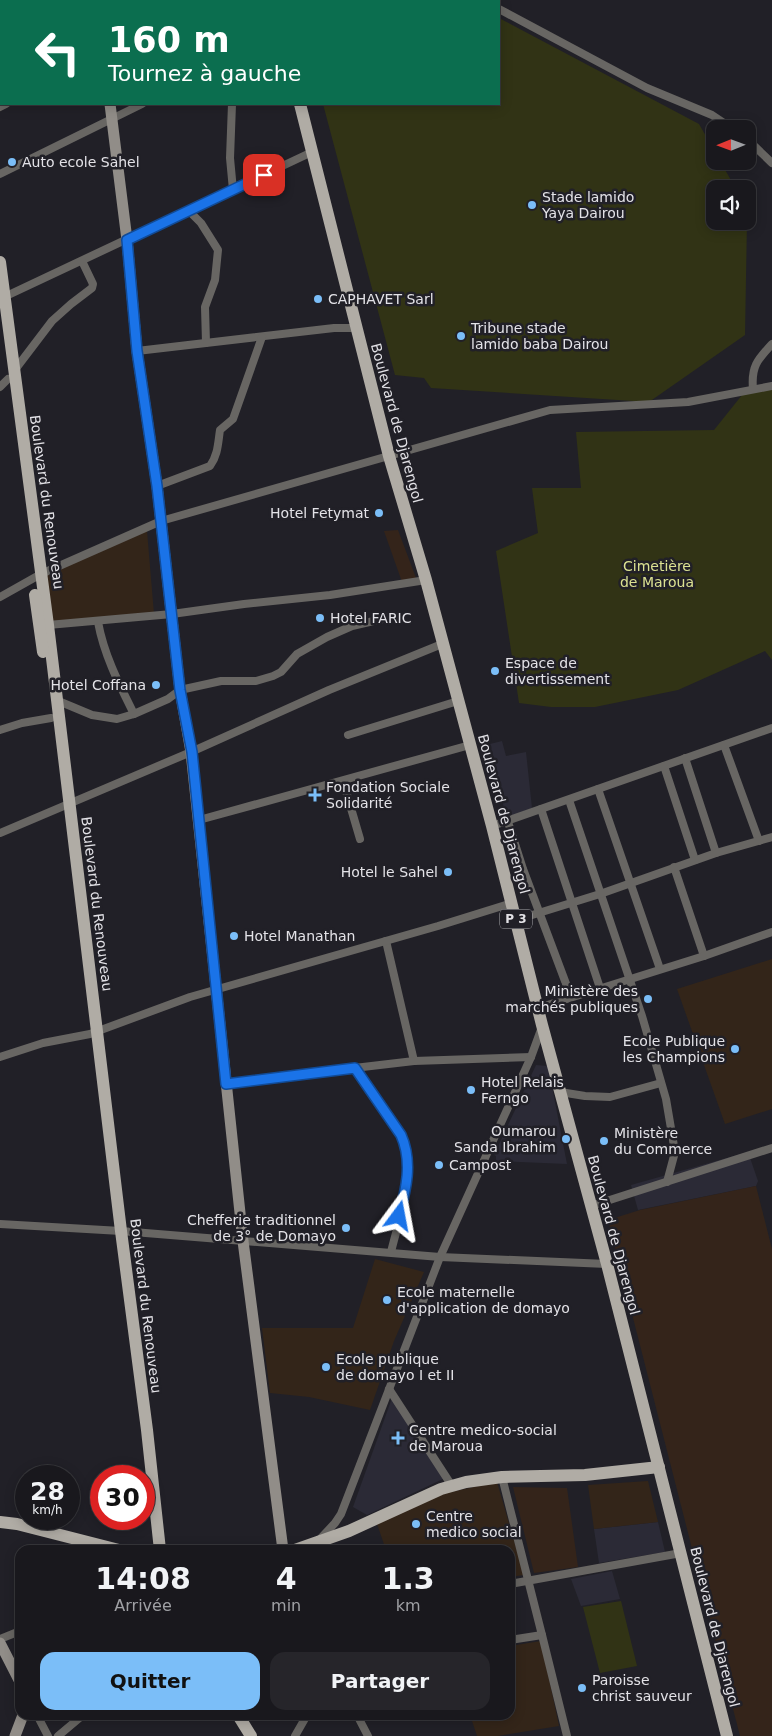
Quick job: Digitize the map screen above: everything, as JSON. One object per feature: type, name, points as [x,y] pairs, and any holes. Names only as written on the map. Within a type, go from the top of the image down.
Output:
[{"type":"main road","points":[[110,105],[127,240],[137,351],[157,486],[180,690],[192,752],[215,990],[243,1240],[282,1545]]},
{"type":"main road","name":"Boulevard de Djarengol","points":[[300,105],[356,328],[492,826],[542,1025],[607,1264],[727,1736]]},
{"type":"main road","name":"Boulevard du Renouveau","points":[[0,262],[7,379]]},
{"type":"main road","name":"Boulevard du Renouveau","points":[[0,315],[7,379],[37,576],[51,718],[65,805],[94,1032],[153,1545]]},
{"type":"main road","name":"Boulevard du Renouveau","points":[[37,576],[48,625],[65,805]]},
{"type":"main road","name":"Boulevard du Renouveau","points":[[117,1231],[147,1430],[159,1545]]},
{"type":"main road","points":[[314,1545],[441,1489],[452,1486],[502,1478],[585,1475],[659,1467]]},
{"type":"main road","points":[[0,1522],[17,1524],[99,1545]]},
{"type":"main road","points":[[0,1641],[15,1672]]},
{"type":"main road","points":[[15,1736],[21,1720]]},
{"type":"main road","points":[[241,1720],[251,1736]]},
{"type":"street","points":[[500,10],[647,88],[712,115],[720,120]]},
{"type":"street","points":[[0,174],[140,105]]},
{"type":"street","points":[[232,105],[230,158],[233,190]]},
{"type":"street","points":[[756,148],[772,163]]},
{"type":"street","points":[[2,298],[312,152]]},
{"type":"street","points":[[189,211],[200,223],[218,250],[215,280],[205,308],[206,343]]},
{"type":"street","points":[[7,379],[52,321],[92,288],[93,284],[82,261]]},
{"type":"street","points":[[137,351],[334,328],[356,328]]},
{"type":"street","points":[[157,486],[210,466],[217,452],[220,430],[233,419],[262,337]]},
{"type":"street","points":[[753,390],[752,377],[754,367],[759,358],[772,344]]},
{"type":"street","points":[[0,597],[37,576],[161,520],[550,410],[688,402],[772,386]]},
{"type":"street","points":[[48,625],[172,614],[330,595],[426,580]]},
{"type":"street","points":[[56,700],[92,714],[117,719],[134,714],[172,697],[180,690],[221,681],[256,681],[273,676],[281,672],[297,654],[328,637],[352,626],[391,617]]},
{"type":"street","points":[[98,622],[101,641],[109,662],[134,714]]},
{"type":"street","points":[[0,833],[192,752],[329,690],[442,644]]},
{"type":"street","points":[[348,735],[458,700]]},
{"type":"street","points":[[0,730],[22,723],[51,718]]},
{"type":"street","points":[[492,826],[508,822],[772,728]]},
{"type":"street","points":[[199,820],[470,744]]},
{"type":"street","points":[[724,745],[759,841]]},
{"type":"street","points":[[685,758],[716,853]]},
{"type":"street","points":[[664,766],[695,860]]},
{"type":"street","points":[[343,781],[360,840]]},
{"type":"street","points":[[598,789],[660,969]]},
{"type":"street","points":[[569,800],[642,1016],[669,1113],[675,1152],[667,1182]]},
{"type":"street","points":[[541,810],[600,988]]},
{"type":"street","points":[[508,822],[523,869],[571,997]]},
{"type":"street","points":[[516,920],[600,894],[716,853],[772,837]]},
{"type":"street","points":[[674,867],[704,956]]},
{"type":"street","points":[[0,1057],[43,1043],[94,1032],[215,990],[512,903]]},
{"type":"street","points":[[538,1008],[704,956],[772,932]]},
{"type":"street","points":[[386,941],[414,1061]]},
{"type":"street","points":[[314,1545],[331,1528],[341,1514],[440,1257],[531,1057],[542,1025]]},
{"type":"street","points":[[226,1084],[414,1061],[531,1057]]},
{"type":"street","points":[[355,1068],[401,1135],[406,1152],[407,1181],[390,1252]]},
{"type":"street","points":[[560,1092],[610,1097],[661,1082]]},
{"type":"street","points":[[591,1206],[772,1148]]},
{"type":"street","points":[[0,1224],[243,1240],[440,1257],[607,1264]]},
{"type":"street","points":[[389,1390],[452,1486]]},
{"type":"street","points":[[502,1478],[567,1736]]},
{"type":"street","points":[[515,1583],[681,1553]]},
{"type":"street","points":[[0,1641],[15,1634]]},
{"type":"street","points":[[515,1639],[542,1635]]},
{"type":"street","points":[[40,1720],[48,1736]]},
{"type":"street","points":[[58,1736],[77,1720]]},
{"type":"street","points":[[295,1736],[304,1720]]},
{"type":"street","points":[[360,1720],[368,1736]]},
{"type":"shaded area","points":[[398,530],[416,578],[402,582],[384,531]]},
{"type":"shaded area","points":[[147,531],[154,614],[50,623],[46,575]]},
{"type":"shaded area","points":[[502,741],[506,756],[526,752],[532,808],[506,818],[490,744]]},
{"type":"shaded area","name":"Ecole Publique les Champions","points":[[772,959],[772,1109],[725,1124],[677,989]]},
{"type":"shaded area","points":[[536,1065],[548,1066],[567,1164],[496,1161],[496,1156],[494,1155]]},
{"type":"shaded area","points":[[748,1152],[758,1181],[756,1186],[638,1210],[631,1185]]},
{"type":"shaded area","points":[[756,1186],[772,1249],[772,1736],[740,1736],[608,1220],[640,1210]]},
{"type":"shaded area","name":"Ecole publique de domayo I et II","points":[[375,1259],[424,1272],[394,1341],[370,1410],[309,1397],[270,1393],[262,1328],[353,1328]]},
{"type":"shaded area","name":"Centre medico-social de Maroua","points":[[392,1398],[445,1478],[367,1515],[353,1507]]},
{"type":"shaded area","points":[[648,1481],[658,1522],[594,1529],[588,1485]]},
{"type":"shaded area","points":[[497,1482],[524,1575],[515,1576],[515,1545],[384,1545],[376,1521],[446,1493]]},
{"type":"shaded area","points":[[513,1487],[567,1488],[578,1567],[534,1573]]},
{"type":"shaded area","points":[[658,1522],[665,1552],[599,1563],[594,1529]]},
{"type":"shaded area","points":[[612,1571],[620,1599],[581,1606],[571,1579]]},
{"type":"shaded area","points":[[541,1641],[559,1726],[498,1736],[477,1736],[472,1720],[515,1720],[515,1645]]},
{"type":"green space","name":"Stade lamido Yaya Dairou","points":[[500,19],[699,124],[706,136],[706,170],[725,170],[731,180],[706,180],[706,230],[747,230],[745,335],[649,402],[431,388],[424,378],[395,375],[323,105],[500,105]]},
{"type":"green space","name":"Cimetière de Maroua","points":[[772,389],[772,660],[765,651],[678,690],[595,707],[551,707],[519,703],[496,551],[538,533],[532,488],[581,488],[576,432],[714,430],[742,395]]},
{"type":"green space","points":[[621,1601],[637,1666],[600,1673],[583,1607]]},
{"type":"place","name":"Auto ecole Sahel","points":[[12,162]]},
{"type":"place","name":"Stade lamido Yaya Dairou","points":[[532,205]]},
{"type":"place","name":"CAPHAVET Sarl","points":[[318,299]]},
{"type":"place","name":"Tribune stade lamido baba Dairou","points":[[461,336]]},
{"type":"place","name":"Hotel Fetymat","points":[[379,513]]},
{"type":"place","name":"Hotel FARIC","points":[[320,618]]},
{"type":"place","name":"Espace de divertissement","points":[[495,671]]},
{"type":"place","name":"Hotel Coffana","points":[[156,685]]},
{"type":"place","name":"Fondation Sociale Solidarité","points":[[315,795]]},
{"type":"place","name":"Hotel le Sahel","points":[[448,872]]},
{"type":"place","name":"Hotel Manathan","points":[[234,936]]},
{"type":"place","name":"Ministère des marchés publiques","points":[[648,999]]},
{"type":"place","name":"Ecole Publique les Champions","points":[[735,1049]]},
{"type":"place","name":"Hotel Relais Ferngo","points":[[471,1090]]},
{"type":"place","name":"Oumarou Sanda Ibrahim","points":[[566,1139]]},
{"type":"place","name":"Ministère du Commerce","points":[[604,1141]]},
{"type":"place","name":"Campost","points":[[439,1165]]},
{"type":"place","name":"Chefferie traditionnel de 3° de Domayo","points":[[346,1228]]},
{"type":"place","name":"Ecole maternelle d'application de domayo","points":[[387,1300]]},
{"type":"place","name":"Ecole publique de domayo I et II","points":[[326,1367]]},
{"type":"place","name":"Centre medico-social de Maroua","points":[[398,1438]]},
{"type":"place","name":"Centre medico social","points":[[416,1524]]},
{"type":"place","name":"Paroisse christ sauveur","points":[[582,1688]]},
{"type":"route","points":[[264,175],[127,240],[137,351],[157,486],[180,690],[192,752],[226,1084],[355,1068],[401,1135],[405,1146],[408,1173],[404,1200],[399,1216]]}]
